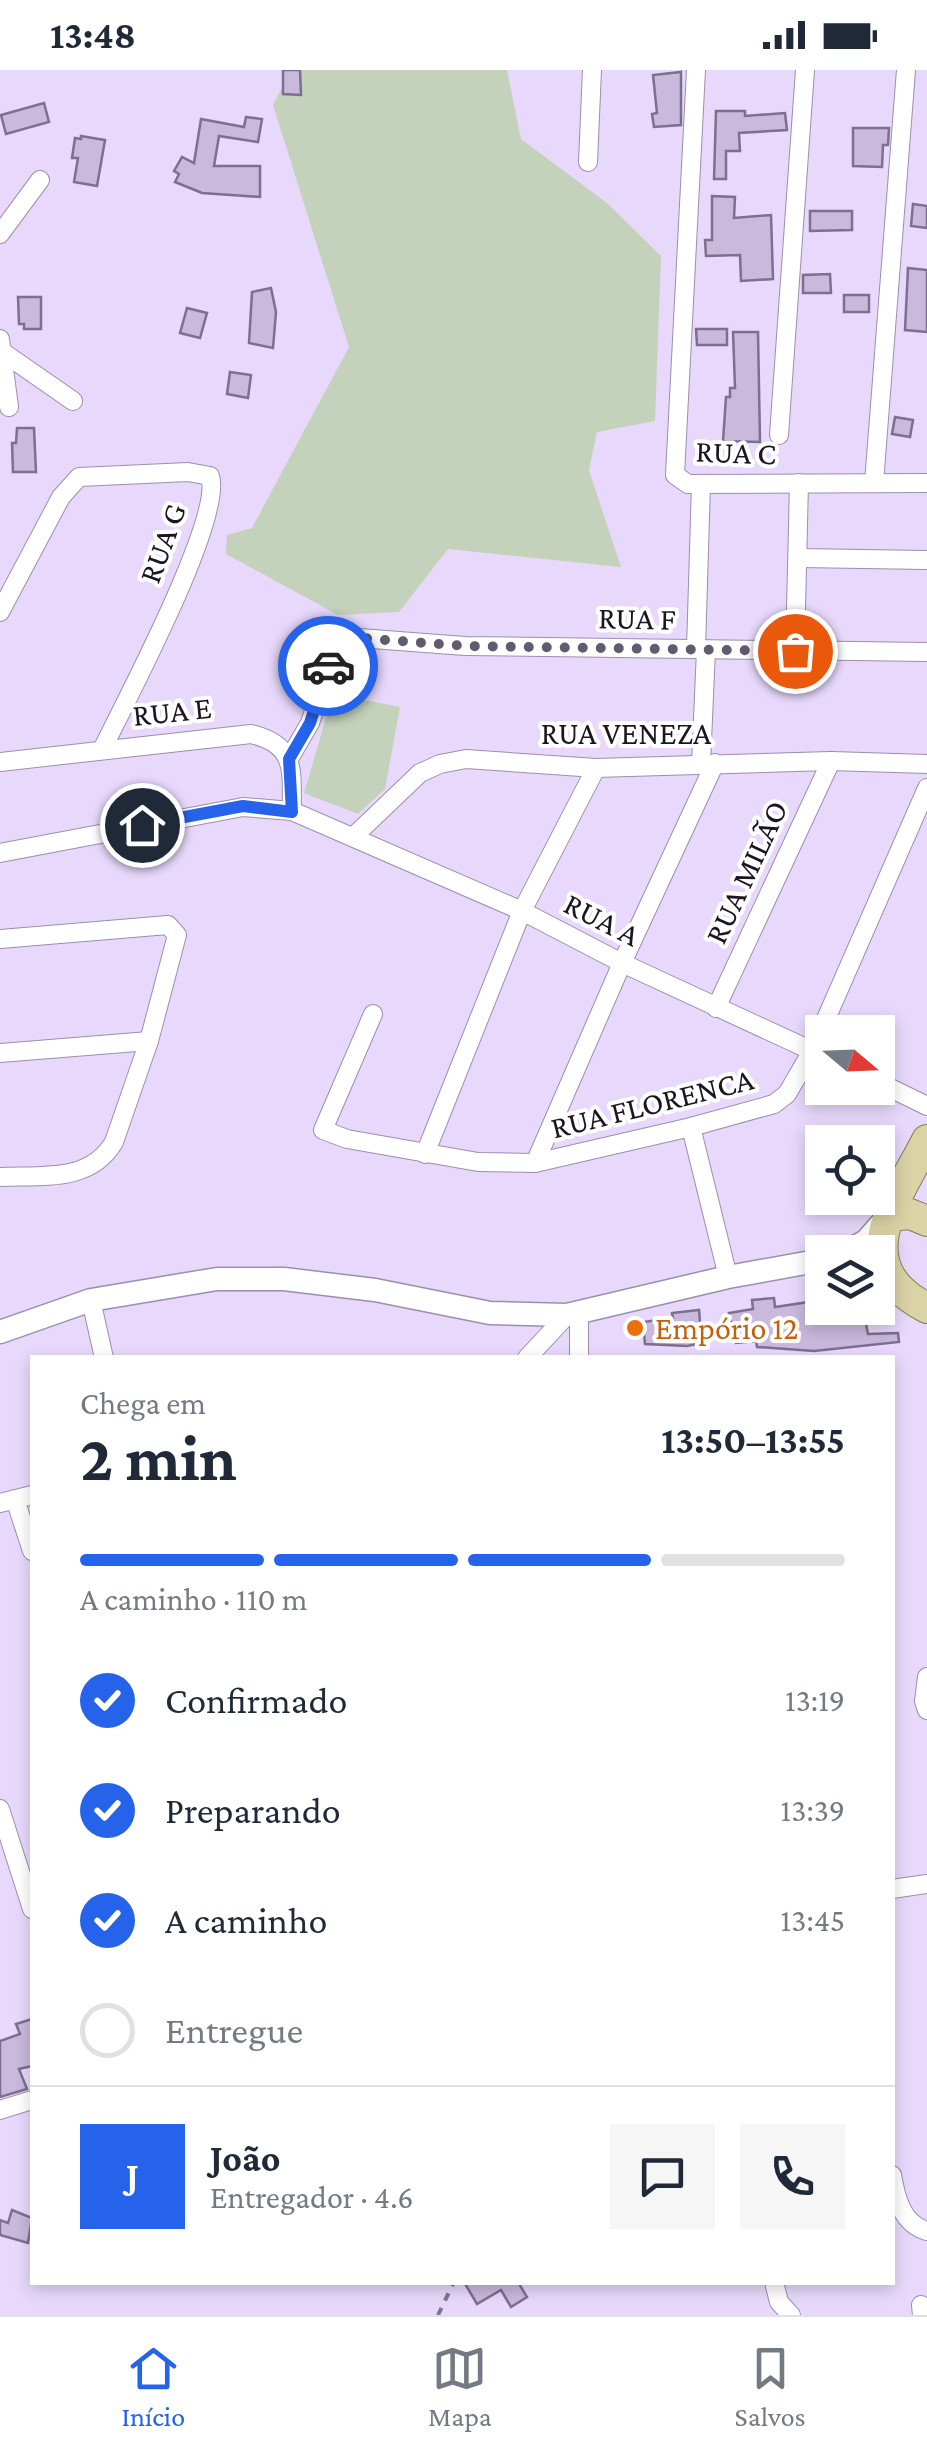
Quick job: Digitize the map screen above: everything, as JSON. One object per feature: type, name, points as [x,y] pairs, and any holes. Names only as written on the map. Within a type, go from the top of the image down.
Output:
[{"type":"main road","points":[[924,1304],[900,1290],[886,1271],[880,1244],[888,1216],[927,1140]]},
{"type":"main road","points":[[888,1216],[910,1214],[927,1220]]},
{"type":"street","points":[[588,162],[592,70]]},
{"type":"street","name":"RUA C","points":[[696,70],[675,475],[688,484],[874,483]]},
{"type":"street","points":[[779,436],[805,70]]},
{"type":"street","points":[[906,70],[874,483],[927,483]]},
{"type":"street","points":[[0,234],[40,180]]},
{"type":"street","points":[[0,339],[9,408]]},
{"type":"street","points":[[1,351],[73,401]]},
{"type":"street","name":"RUA G","points":[[0,612],[61,496],[79,477],[208,474],[212,480],[201,534],[104,748]]},
{"type":"street","points":[[535,1164],[708,763],[701,650],[701,484]]},
{"type":"street","points":[[795,651],[798,484]]},
{"type":"street","points":[[799,558],[927,560]]},
{"type":"street","name":"RUA F","points":[[289,759],[310,723],[337,645],[359,638],[466,646],[927,652]]},
{"type":"street","name":"RUA E","points":[[0,762],[251,734],[276,743],[289,759]]},
{"type":"street","points":[[289,759],[292,812]]},
{"type":"street","name":"RUA VENEZA","points":[[353,836],[404,785],[440,764],[466,759],[596,768],[831,761],[927,764]]},
{"type":"street","name":"RUA MILÃO","points":[[716,1008],[831,761]]},
{"type":"street","points":[[426,1154],[522,912],[596,768]]},
{"type":"street","name":"RUA FLORENCA","points":[[833,1015],[927,788]]},
{"type":"street","name":"RUA A","points":[[0,853],[243,806],[292,812],[522,912],[805,1049]]},
{"type":"street","points":[[0,939],[168,924],[176,935],[149,1041],[106,1156],[78,1174],[0,1177]]},
{"type":"street","name":"RUA FLORENCA","points":[[373,1014],[323,1130],[347,1139],[478,1162],[535,1164],[774,1104],[805,1070]]},
{"type":"street","points":[[0,1053],[149,1041]]},
{"type":"street","points":[[895,1090],[927,1106]]},
{"type":"street","points":[[692,1127],[728,1277]]},
{"type":"street","points":[[871,1235],[888,1216]]},
{"type":"street","points":[[0,1332],[91,1300],[170,1285],[252,1277],[374,1290],[490,1313],[573,1314],[728,1277],[805,1266]]},
{"type":"street","points":[[895,1295],[924,1304]]},
{"type":"street","points":[[91,1300],[103,1355]]},
{"type":"street","points":[[530,1355],[573,1314]]},
{"type":"street","points":[[573,1314],[579,1355]]},
{"type":"street","points":[[16,1499],[30,1544]]},
{"type":"street","points":[[927,1678],[927,1710]]},
{"type":"street","points":[[0,1809],[30,1903]]},
{"type":"street","points":[[895,1888],[927,1884]]},
{"type":"street","points":[[0,2110],[30,2101]]},
{"type":"street","points":[[895,2185],[902,2212],[927,2231]]},
{"type":"street","points":[[775,2285],[779,2302],[791,2315]]},
{"type":"path","points":[[438,2315],[453,2285]]},
{"type":"green space","points":[[291,70],[507,70],[521,139],[607,203],[661,256],[655,421],[597,432],[589,470],[621,567],[448,549],[399,612],[338,615],[226,554],[227,535],[252,528],[349,347],[273,105]]},
{"type":"green space","points":[[333,694],[400,707],[385,789],[358,814],[304,793]]},
{"type":"building","points":[[283,70],[300,70],[301,95],[283,94]]},
{"type":"building","points":[[681,72],[681,125],[654,127],[652,114],[657,113],[653,75]]},
{"type":"building","points":[[44,103],[49,122],[6,134],[1,115]]},
{"type":"building","points":[[716,111],[745,111],[745,116],[785,113],[787,130],[739,133],[740,151],[726,151],[726,179],[714,179]]},
{"type":"building","points":[[246,117],[262,119],[258,142],[219,136],[214,166],[260,166],[260,197],[202,193],[175,182],[179,174],[174,171],[182,157],[194,163],[201,119],[244,127]]},
{"type":"building","points":[[853,128],[889,128],[882,167],[853,166]]},
{"type":"building","points":[[75,138],[105,140],[97,186],[74,182],[78,158],[72,158]]},
{"type":"building","points":[[712,196],[735,197],[734,218],[771,215],[773,279],[741,281],[740,255],[706,256],[705,240],[712,240]]},
{"type":"building","points":[[913,204],[927,206],[927,228],[911,226]]},
{"type":"building","points":[[810,211],[852,211],[852,230],[810,231]]},
{"type":"building","points":[[908,268],[927,270],[927,332],[905,330]]},
{"type":"building","points":[[830,274],[831,293],[803,293],[803,275]]},
{"type":"building","points":[[271,288],[276,312],[273,348],[249,343],[252,292]]},
{"type":"building","points":[[844,295],[869,295],[869,312],[844,312]]},
{"type":"building","points":[[18,297],[41,297],[41,329],[24,329],[24,324],[19,324]]},
{"type":"building","points":[[187,308],[207,313],[200,338],[180,333]]},
{"type":"building","points":[[696,329],[727,329],[727,345],[697,345]]},
{"type":"building","points":[[733,332],[758,332],[760,442],[723,441],[726,397],[730,397],[730,388],[735,388]]},
{"type":"building","points":[[230,372],[251,375],[248,398],[227,394]]},
{"type":"building","points":[[895,417],[913,420],[910,437],[892,434]]},
{"type":"building","points":[[17,428],[34,428],[36,472],[13,472],[12,443],[16,443]]},
{"type":"building","points":[[774,1298],[775,1307],[805,1303],[805,1325],[866,1325],[868,1334],[898,1333],[899,1342],[814,1351],[757,1347],[756,1341],[736,1343],[729,1313],[753,1309],[752,1300]]},
{"type":"building","points":[[699,1310],[702,1343],[645,1344],[643,1322]]},
{"type":"building","points":[[30,2020],[30,2066],[19,2069],[27,2089],[0,2097],[0,2041],[20,2034],[16,2024]]},
{"type":"building","points":[[12,2210],[30,2217],[28,2243],[0,2235],[0,2220],[8,2223]]},
{"type":"building","points":[[466,2285],[520,2285],[527,2297],[511,2307],[501,2290],[477,2304]]},
{"type":"way so far","points":[[328,666],[337,645],[359,638],[466,646],[795,651]]},
{"type":"place","name":"Empório 12","points":[[635,1328]]},
{"type":"route","points":[[142,825],[243,806],[292,812],[289,759],[310,723],[328,666]]}]
